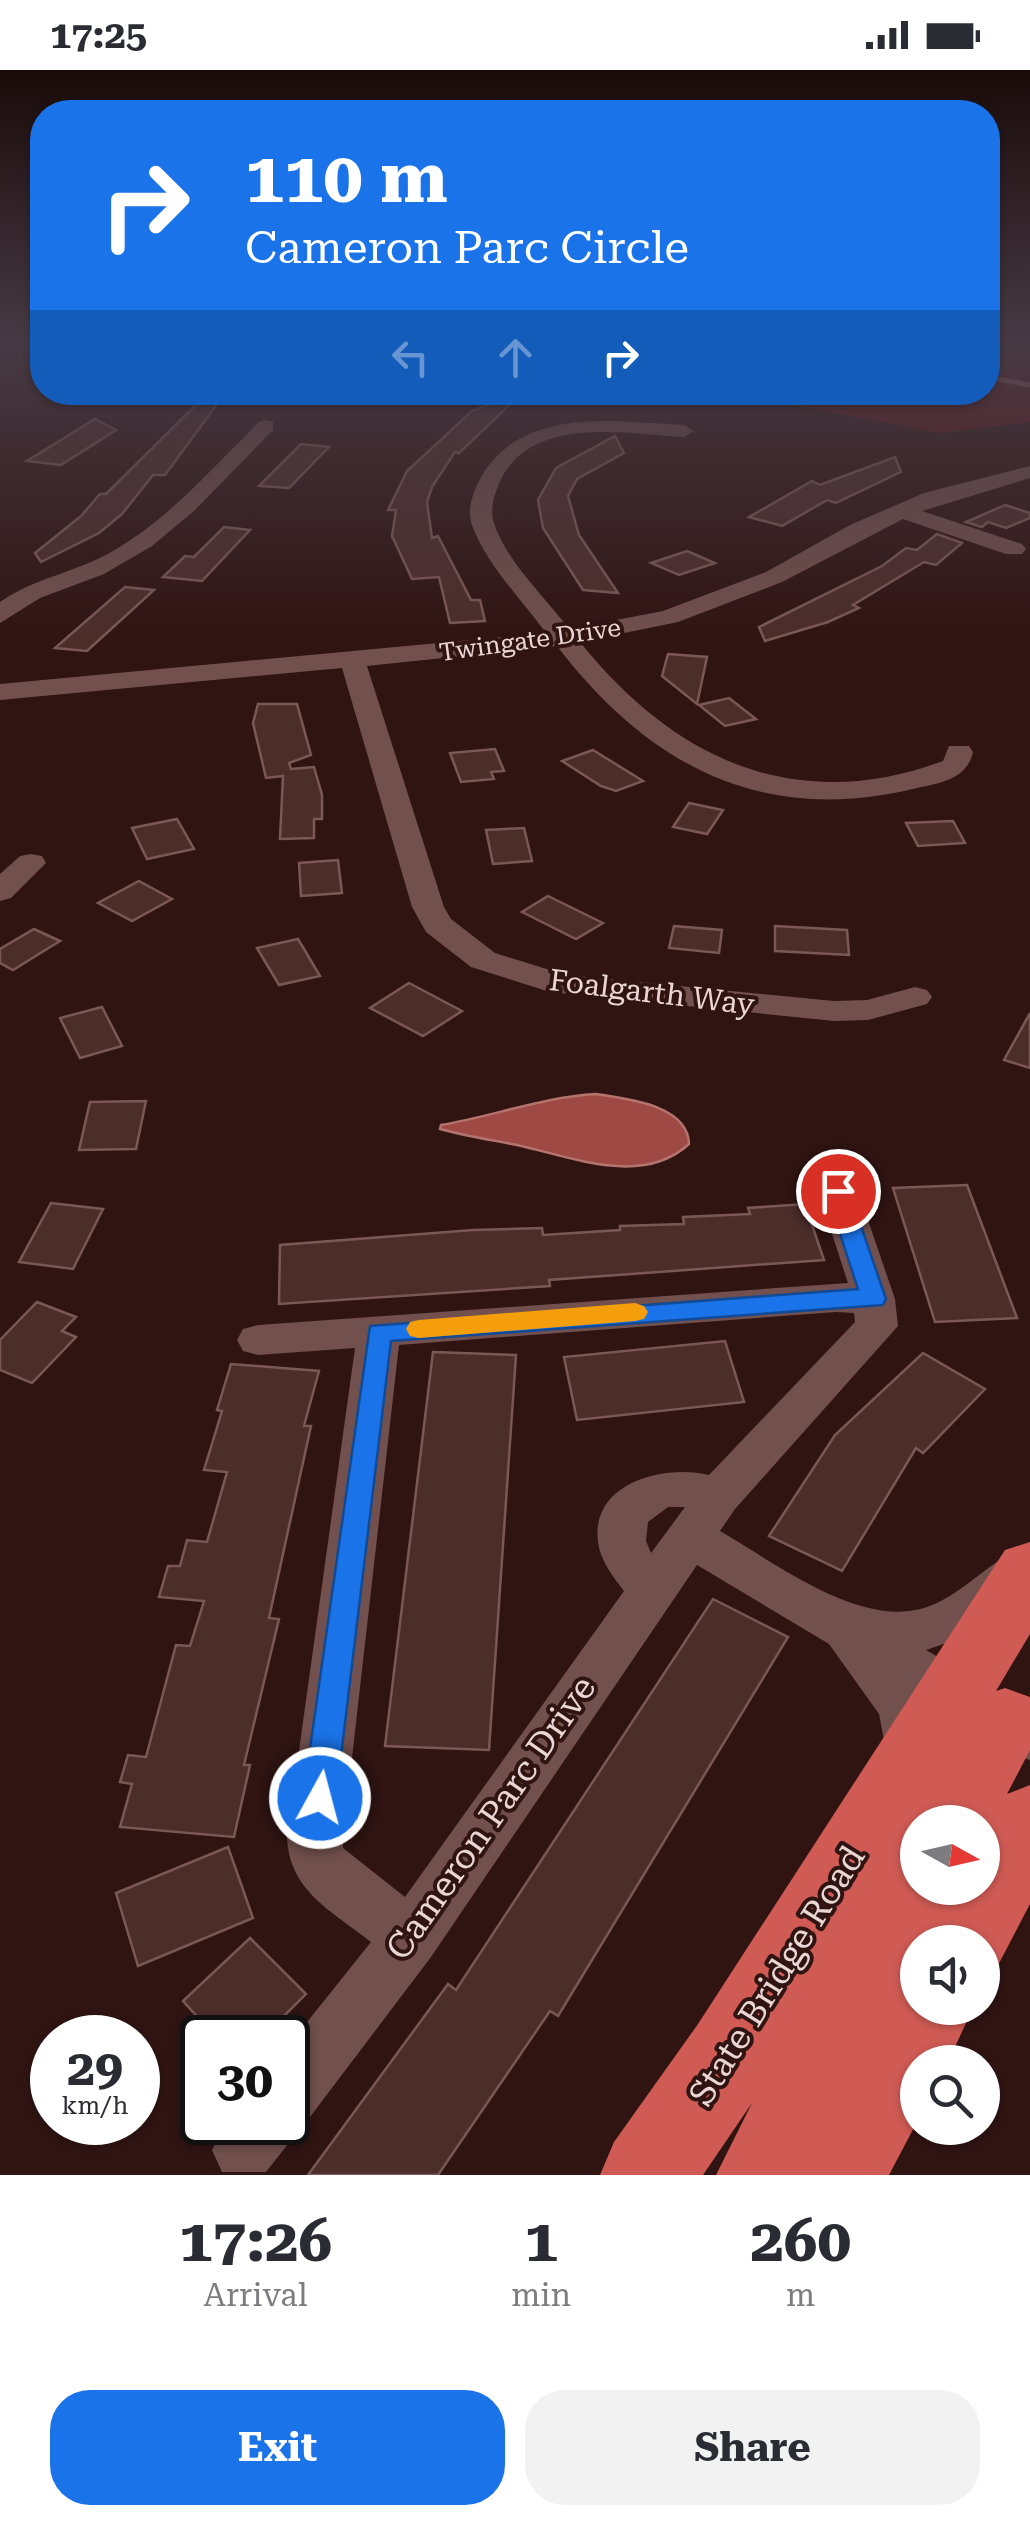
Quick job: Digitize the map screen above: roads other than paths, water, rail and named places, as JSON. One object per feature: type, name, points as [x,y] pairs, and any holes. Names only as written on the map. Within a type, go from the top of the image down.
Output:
[{"type":"highway","name":"State Bridge Road","points":[[670,2153],[971,1746],[1030,1568]]},
{"type":"highway","points":[[974,1925],[1030,1822]]},
{"type":"highway","points":[[763,2175],[906,1905]]},
{"type":"highway","points":[[838,2175],[920,2025]]},
{"type":"street","points":[[0,616],[13,604],[113,561],[149,540],[249,442]]},
{"type":"street","points":[[527,442],[505,457],[486,490],[480,516],[497,549],[564,638],[657,736],[701,762],[731,773],[794,786],[900,784],[934,777],[956,766],[959,752]]},
{"type":"street","name":"Twingate Drive","points":[[0,692],[353,662],[564,638],[668,617],[726,598],[932,498],[1030,472]]},
{"type":"street","points":[[901,511],[1014,549]]},
{"type":"street","name":"Foalgarth Way","points":[[353,662],[428,908],[438,924],[483,960],[562,986],[642,996],[834,1011],[868,1010],[915,997]]},
{"type":"street","points":[[0,891],[31,863]]},
{"type":"street","points":[[258,1340],[836,1297],[874,1299],[838,1191]]},
{"type":"street","name":"Cameron Parc Drive","points":[[310,2066],[411,1937],[718,1496],[877,1326],[874,1299]]},
{"type":"street","points":[[379,1332],[315,1837],[316,1860],[411,1937]]},
{"type":"street","points":[[651,1588],[630,1562],[622,1542],[623,1524],[630,1510],[644,1496],[661,1490],[680,1488],[718,1496]]},
{"type":"street","points":[[688,1536],[834,1619],[971,1746]]},
{"type":"street","points":[[834,1619],[894,1634],[936,1628],[975,1608],[1030,1568]]},
{"type":"street","points":[[834,1619],[904,1706],[971,1746]]}]
